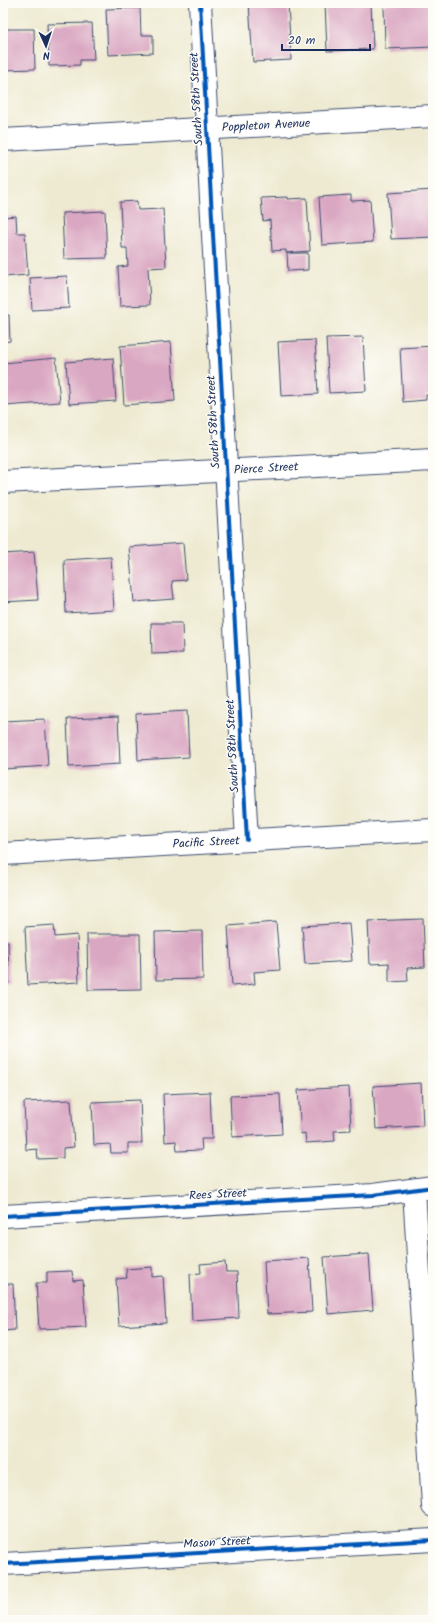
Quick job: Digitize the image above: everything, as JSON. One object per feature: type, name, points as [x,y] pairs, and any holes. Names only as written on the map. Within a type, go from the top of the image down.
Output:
[{"type":"street","name":"South 58th Street","points":[[200,3],[247,840]]},
{"type":"street","name":"Poppleton Avenue","points":[[3,140],[433,116]]},
{"type":"street","name":"Pierce Street","points":[[3,482],[433,460]]},
{"type":"street","name":"Pacific Street","points":[[3,854],[433,830]]},
{"type":"street","name":"Rees Street","points":[[3,1216],[373,1195],[424,1188]]},
{"type":"street","points":[[424,1188],[433,1506]]},
{"type":"street","name":"Mason Street","points":[[3,1564],[433,1540]]},
{"type":"building","points":[[249,3],[288,3],[291,60],[253,62]]},
{"type":"building","points":[[325,3],[371,3],[373,49],[327,51]]},
{"type":"building","points":[[433,3],[433,47],[385,49],[384,4]]},
{"type":"building","points":[[140,8],[141,35],[153,35],[153,53],[108,55],[106,9]]},
{"type":"building","points":[[92,23],[94,60],[80,60],[80,65],[49,66],[47,24]]},
{"type":"building","points":[[3,29],[34,29],[35,69],[3,70]]},
{"type":"building","points":[[433,190],[433,237],[391,239],[388,193]]},
{"type":"building","points":[[351,195],[351,201],[370,200],[373,242],[322,245],[319,197]]},
{"type":"building","points":[[288,197],[288,199],[307,198],[310,251],[286,253],[286,250],[272,251],[270,220],[263,221],[261,198]]},
{"type":"building","points":[[137,201],[138,210],[163,209],[166,267],[148,268],[150,305],[120,306],[118,267],[128,266],[127,248],[122,248],[120,202]]},
{"type":"building","points":[[105,211],[107,258],[64,259],[62,213]]},
{"type":"building","points":[[16,216],[17,233],[25,233],[28,275],[3,277],[3,217]]},
{"type":"building","points":[[287,253],[308,253],[308,270],[288,271]]},
{"type":"building","points":[[67,276],[69,308],[32,310],[30,278]]},
{"type":"building","points":[[9,315],[10,341],[3,342],[3,316]]},
{"type":"building","points":[[363,337],[366,391],[329,393],[326,338]]},
{"type":"building","points":[[315,340],[318,394],[281,396],[278,342]]},
{"type":"building","points":[[171,342],[175,401],[124,405],[120,346]]},
{"type":"building","points":[[433,346],[433,395],[426,395],[426,400],[403,402],[400,348]]},
{"type":"building","points":[[56,358],[60,402],[4,406],[3,363]]},
{"type":"building","points":[[113,358],[116,401],[69,404],[66,362]]},
{"type":"building","points":[[183,543],[186,580],[172,581],[174,599],[134,602],[129,547]]},
{"type":"building","points":[[34,552],[38,600],[3,602],[3,554]]},
{"type":"building","points":[[111,557],[114,610],[66,613],[64,560]]},
{"type":"building","points":[[151,623],[182,623],[183,653],[152,654]]},
{"type":"building","points":[[187,711],[189,757],[138,760],[136,714]]},
{"type":"building","points":[[118,717],[120,764],[69,767],[67,719]]},
{"type":"building","points":[[45,719],[48,766],[3,769],[3,721]]},
{"type":"building","points":[[423,919],[425,967],[407,968],[408,981],[389,982],[389,963],[370,964],[368,921]]},
{"type":"building","points":[[276,922],[280,970],[254,972],[255,984],[232,986],[228,926]]},
{"type":"building","points":[[349,923],[352,961],[305,964],[302,926]]},
{"type":"building","points":[[54,925],[55,937],[77,935],[79,982],[28,985],[25,927]]},
{"type":"building","points":[[202,931],[203,979],[156,980],[155,932]]},
{"type":"building","points":[[87,934],[140,934],[141,989],[88,990]]},
{"type":"building","points":[[3,941],[8,941],[9,983],[3,983]]},
{"type":"building","points":[[421,1083],[423,1126],[376,1129],[373,1086]]},
{"type":"building","points":[[349,1087],[351,1130],[334,1131],[335,1141],[306,1143],[305,1133],[301,1134],[298,1090]]},
{"type":"building","points":[[210,1092],[212,1139],[201,1139],[202,1150],[177,1151],[176,1141],[165,1142],[163,1094]]},
{"type":"building","points":[[280,1094],[282,1134],[232,1137],[230,1096]]},
{"type":"building","points":[[71,1100],[74,1147],[63,1148],[63,1158],[38,1159],[37,1149],[26,1150],[24,1102]]},
{"type":"building","points":[[140,1100],[142,1143],[128,1143],[128,1153],[111,1153],[110,1144],[94,1145],[92,1102]]},
{"type":"building","points":[[369,1254],[373,1310],[328,1314],[324,1257]]},
{"type":"building","points":[[309,1258],[312,1312],[267,1314],[264,1261]]},
{"type":"building","points":[[225,1262],[226,1272],[237,1272],[239,1318],[192,1321],[190,1274],[201,1273],[200,1264]]},
{"type":"building","points":[[152,1267],[152,1277],[163,1276],[166,1323],[119,1326],[116,1279],[127,1278],[126,1269]]},
{"type":"building","points":[[72,1271],[73,1281],[83,1280],[86,1327],[39,1329],[36,1283],[47,1283],[47,1272]]},
{"type":"building","points":[[3,1284],[13,1284],[15,1330],[3,1331]]},
{"type":"cycle path","points":[[200,3],[247,840]]},
{"type":"cycle path","points":[[3,1216],[373,1195],[433,1187]]},
{"type":"cycle path","points":[[3,1564],[433,1540]]}]
